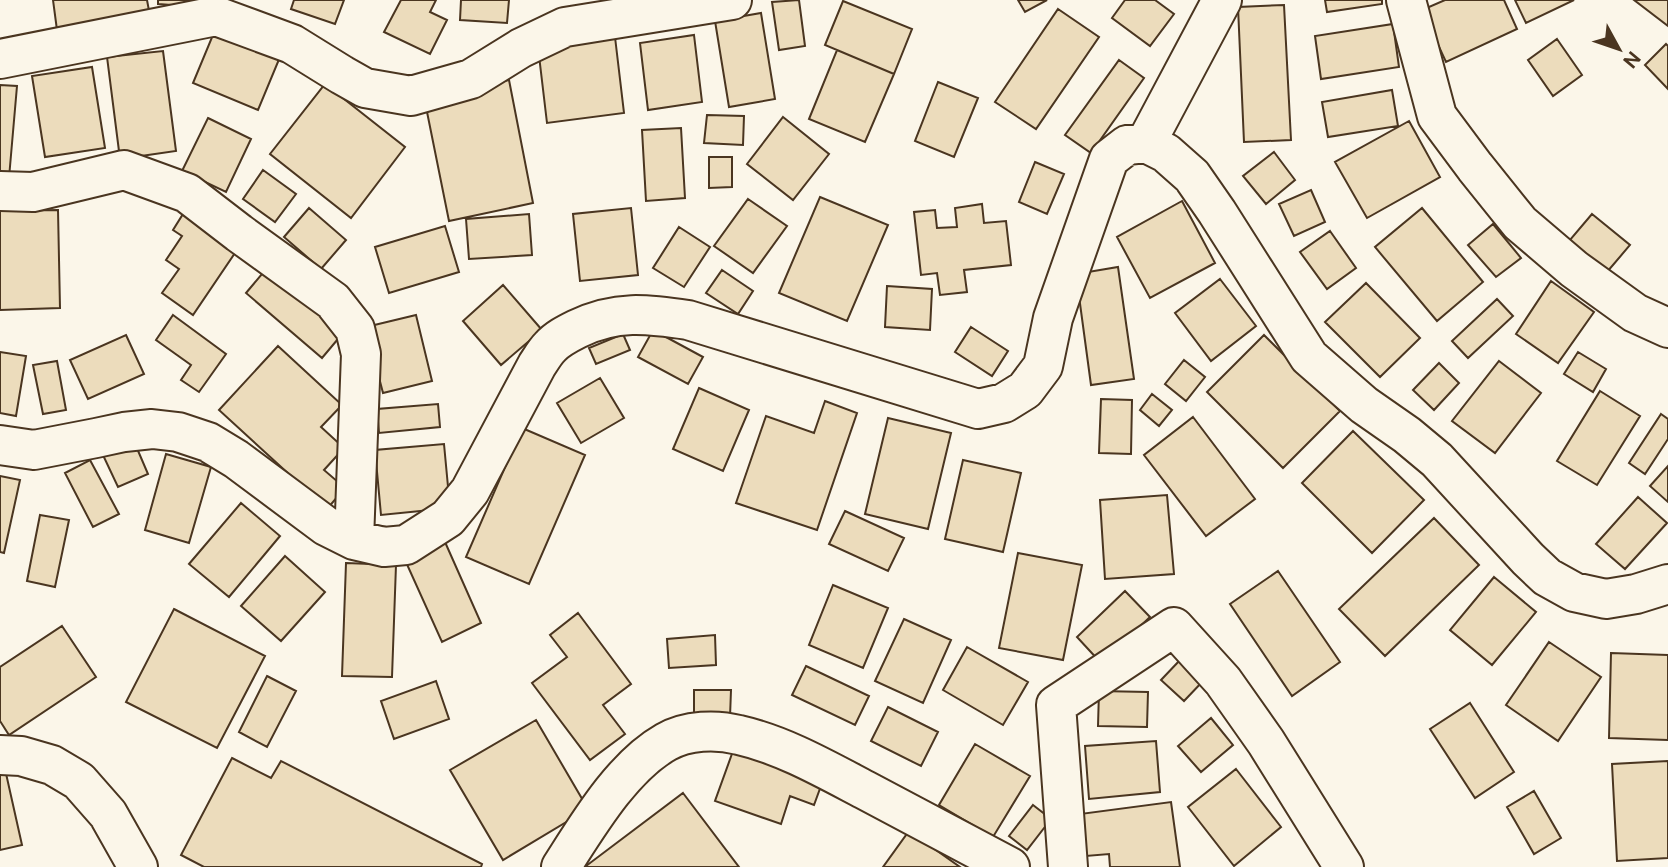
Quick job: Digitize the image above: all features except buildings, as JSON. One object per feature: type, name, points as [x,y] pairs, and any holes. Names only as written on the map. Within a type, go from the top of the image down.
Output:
[{"type":"street","points":[[0,59],[216,16],[292,44],[365,88],[411,96],[471,79],[521,48],[565,27],[732,0]]},
{"type":"street","points":[[1146,143],[1222,0]]},
{"type":"street","points":[[1406,0],[1437,116],[1482,177],[1520,223],[1574,269],[1635,313],[1668,328]]},
{"type":"street","points":[[0,445],[34,450],[124,432],[152,429],[178,432],[208,442],[236,459],[326,526],[354,540],[384,547],[406,545],[448,518],[470,491],[537,365],[551,345],[566,334],[590,323],[622,314],[688,320],[978,409],[1004,403],[1025,390],[1043,366],[1053,318],[1109,159],[1127,145],[1146,143],[1166,153],[1192,176],[1309,357],[1364,405],[1408,435],[1437,460],[1547,577],[1574,592],[1606,599],[1636,594],[1668,584]]},
{"type":"street","points":[[0,191],[33,192],[124,170],[187,192],[333,300],[355,329],[361,354],[354,540]]},
{"type":"street","points":[[1068,867],[1056,705],[1174,627],[1223,681],[1266,742],[1343,867]]},
{"type":"street","points":[[561,867],[633,767],[667,741],[689,733],[712,732],[737,734],[818,765],[1010,867]]},
{"type":"street","points":[[0,755],[21,756],[52,765],[79,781],[108,814],[138,867]]}]
